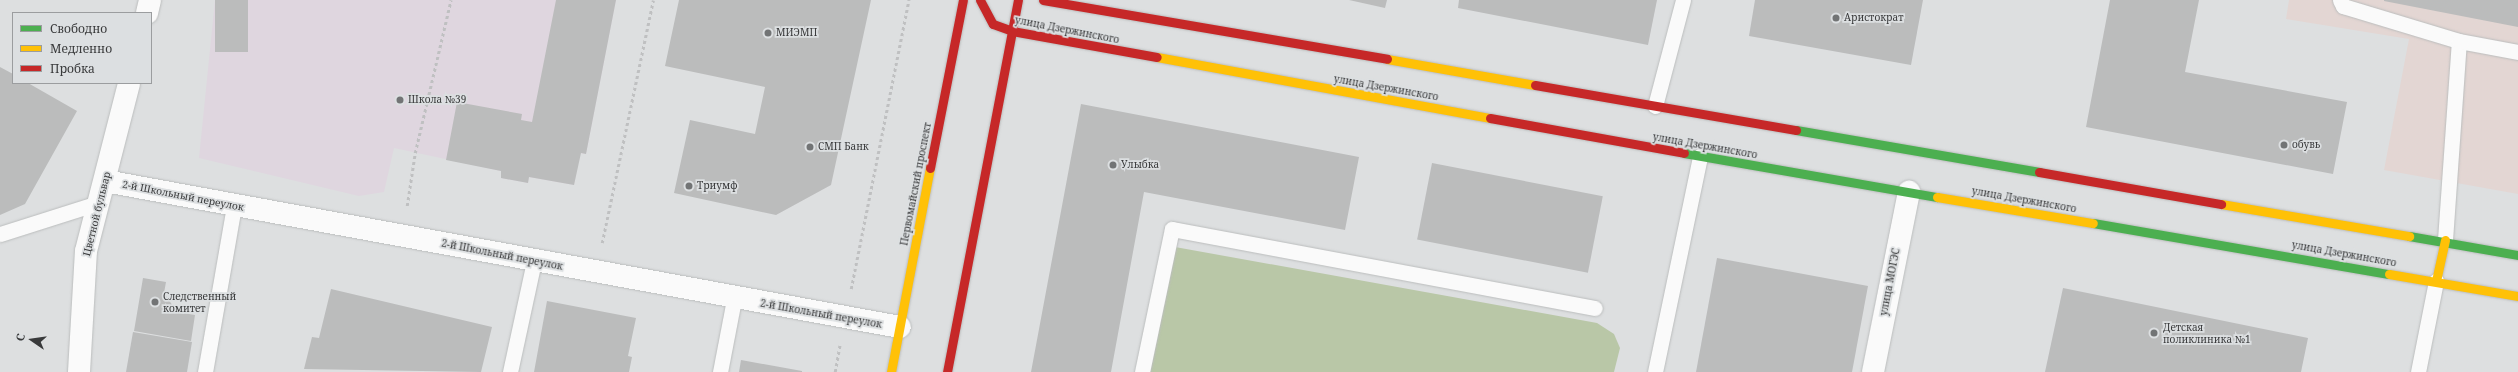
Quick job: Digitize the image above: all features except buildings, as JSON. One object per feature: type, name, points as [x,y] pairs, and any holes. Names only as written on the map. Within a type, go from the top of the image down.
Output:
[{"type":"main road","name":"Первомайский проспект","points":[[891,372],[963,0]]},
{"type":"main road","points":[[947,372],[1018,0]]},
{"type":"main road","points":[[1043,0],[1655,106],[2445,240],[2518,255]]},
{"type":"main road","name":"улица Дзержинского","points":[[955,41],[984,2]]},
{"type":"main road","name":"улица Дзержинского","points":[[984,2],[993,24],[1012,31],[1700,156],[2518,296]]},
{"type":"main road","points":[[2436,281],[2445,240]]},
{"type":"street","points":[[147,12],[150,0]]},
{"type":"street","name":"Цветной бульвар","points":[[78,372],[86,251],[129,84]]},
{"type":"street","name":"2-й Школьный переулок","points":[[105,181],[734,299],[845,319],[900,327]]},
{"type":"street","name":"улица МОГЭС","points":[[1873,372],[1909,192]]},
{"type":"lane","points":[[1655,106],[1682,0]]},
{"type":"lane","points":[[2340,0],[2343,6],[2459,40],[2518,52]]},
{"type":"lane","points":[[2445,240],[2459,40]]},
{"type":"lane","points":[[1655,372],[1700,156]]},
{"type":"lane","points":[[0,234],[98,203]]},
{"type":"lane","points":[[206,372],[234,205]]},
{"type":"lane","points":[[1142,372],[1172,229],[1595,308]]},
{"type":"lane","points":[[510,372],[534,261]]},
{"type":"lane","points":[[2418,372],[2436,281]]},
{"type":"lane","points":[[720,372],[734,299]]},
{"type":"path","points":[[402,236],[415,153],[451,0]]},
{"type":"path","points":[[596,273],[653,0]]},
{"type":"path","points":[[835,372],[909,0]]},
{"type":"shaded area","name":"Школа №39","points":[[215,0],[616,0],[586,154],[580,153],[574,185],[529,177],[528,183],[501,178],[501,171],[394,148],[384,192],[359,196],[199,158]]},
{"type":"shaded area","points":[[2289,0],[2518,0],[2518,194],[2384,170],[2409,39],[2286,19]]},
{"type":"green space","points":[[1175,247],[1597,323],[1614,334],[1620,348],[1614,372],[1149,372]]},
{"type":"traffic: fast","points":[[1796,130],[2039,172]]},
{"type":"traffic: fast","points":[[1684,153],[1937,197]]},
{"type":"traffic: fast","points":[[2093,223],[2389,274]]},
{"type":"traffic: fast","points":[[2409,236],[2518,255]]},
{"type":"traffic: slow","points":[[1157,57],[1490,118]]},
{"type":"traffic: slow","points":[[1387,59],[1535,85]]},
{"type":"traffic: slow","points":[[891,372],[930,168]]},
{"type":"traffic: slow","points":[[1937,197],[2093,223]]},
{"type":"traffic: slow","points":[[2221,204],[2409,236]]},
{"type":"traffic: slow","points":[[2436,281],[2445,240]]},
{"type":"traffic: slow","points":[[2389,274],[2518,296]]},
{"type":"traffic: jam","points":[[930,168],[963,0]]},
{"type":"traffic: jam","points":[[980,0],[993,24],[1012,31],[1157,57]]},
{"type":"traffic: jam","points":[[947,372],[1018,0]]},
{"type":"traffic: jam","points":[[1043,0],[1387,59]]},
{"type":"traffic: jam","points":[[1535,85],[1796,130]]},
{"type":"traffic: jam","points":[[1490,118],[1684,153]]},
{"type":"traffic: jam","points":[[2039,172],[2221,204]]},
{"type":"place","name":"Аристократ","points":[[1836,18]]},
{"type":"place","name":"МИЭМП","points":[[768,33]]},
{"type":"place","name":"Школа №39","points":[[400,100]]},
{"type":"place","name":"обувь","points":[[2284,145]]},
{"type":"place","name":"СМП Банк","points":[[810,147]]},
{"type":"place","name":"Улыбка","points":[[1113,165]]},
{"type":"place","name":"Триумф","points":[[689,186]]},
{"type":"place","name":"Следственный комитет","points":[[155,302]]},
{"type":"place","name":"Детская поликлиника №1","points":[[2154,333]]}]
